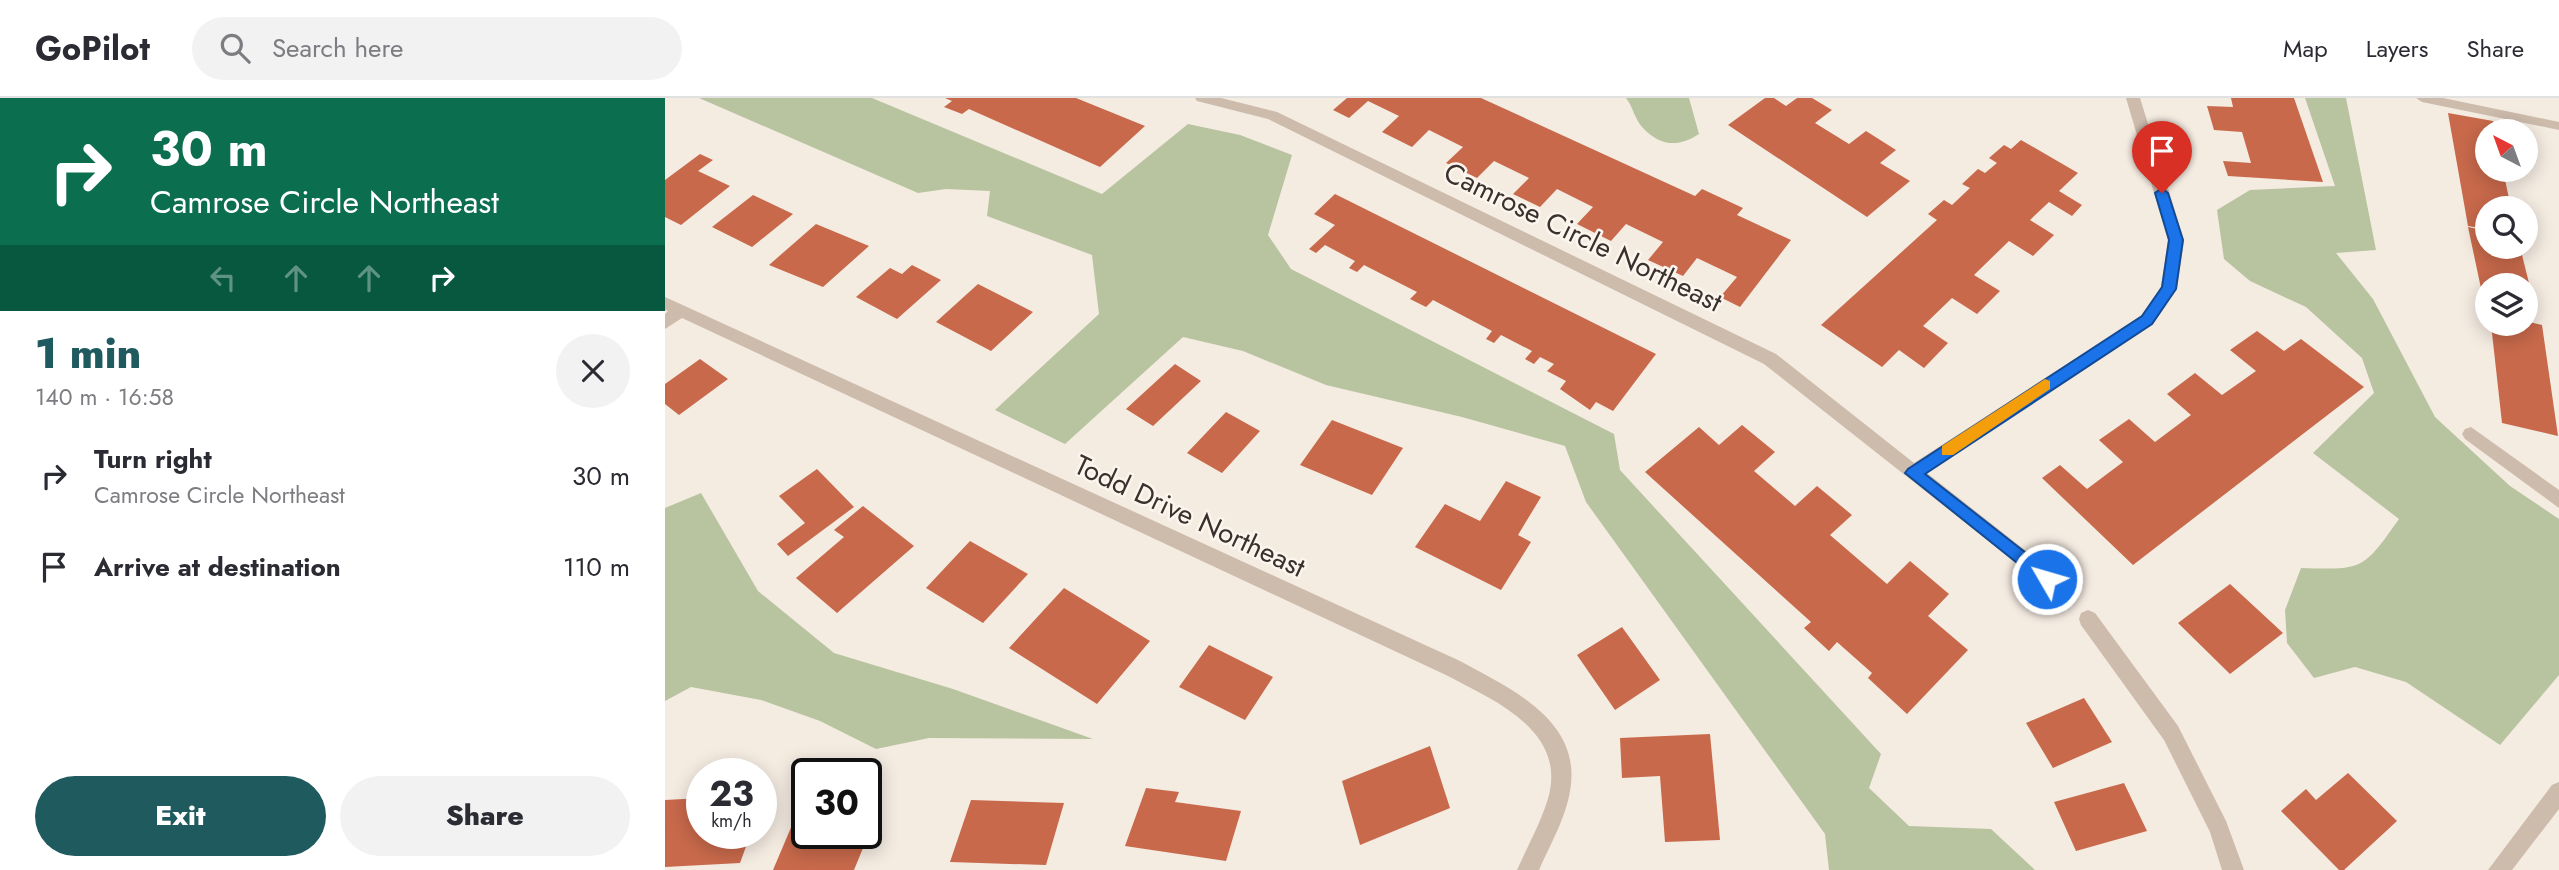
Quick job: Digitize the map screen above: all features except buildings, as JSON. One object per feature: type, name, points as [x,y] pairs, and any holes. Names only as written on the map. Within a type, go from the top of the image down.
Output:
[{"type":"street","name":"Camrose Circle Northeast","points":[[1202,98],[1272,115],[1770,359],[2047,579]]},
{"type":"street","points":[[1913,473],[2147,320],[2169,289],[2176,240],[2133,98]]},
{"type":"street","points":[[665,323],[673,307]]},
{"type":"street","name":"Todd Drive Northeast","points":[[673,307],[1453,668],[1517,704],[1543,726],[1560,750],[1561,783],[1549,824],[1528,870]]},
{"type":"street","points":[[2471,434],[2559,500]]},
{"type":"street","points":[[2088,619],[2171,733],[2219,828],[2233,870]]},
{"type":"street","points":[[2499,870],[2559,792]]},
{"type":"lane","points":[[2422,98],[2559,126]]},
{"type":"green space","points":[[699,98],[872,98],[1102,194],[1188,124],[1240,135],[1292,155],[1268,235],[1291,269],[1614,434],[1620,470],[1881,754],[1869,788],[1909,826],[1991,829],[2035,870],[1829,870],[1825,834],[1586,502],[1565,446],[1462,417],[1326,385],[1243,351],[1183,337],[1065,444],[995,410],[1099,314],[1092,255],[987,216],[990,191],[946,189],[918,193]]},
{"type":"green space","points":[[1626,98],[1689,98],[1699,134],[1677,143],[1663,142],[1640,125]]},
{"type":"green space","points":[[2305,98],[2346,98],[2376,250],[2336,253],[2373,299],[2435,417],[2510,486],[2559,519],[2559,675],[2500,745],[2406,682],[2355,667],[2314,678],[2287,643],[2285,610],[2301,568],[2350,567],[2360,563],[2377,548],[2399,519],[2313,453],[2374,393],[2362,358],[2306,307],[2250,281],[2224,259],[2217,210],[2250,190],[2335,186]]},
{"type":"green space","points":[[701,493],[758,591],[834,653],[953,689],[1093,739],[929,738],[876,749],[820,721],[761,700],[691,687],[665,701],[665,508]]},
{"type":"slow traffic","points":[[1947,450],[2045,385]]},
{"type":"route","points":[[2047,579],[1913,473],[2147,320],[2169,289],[2176,240],[2162,193]]}]
